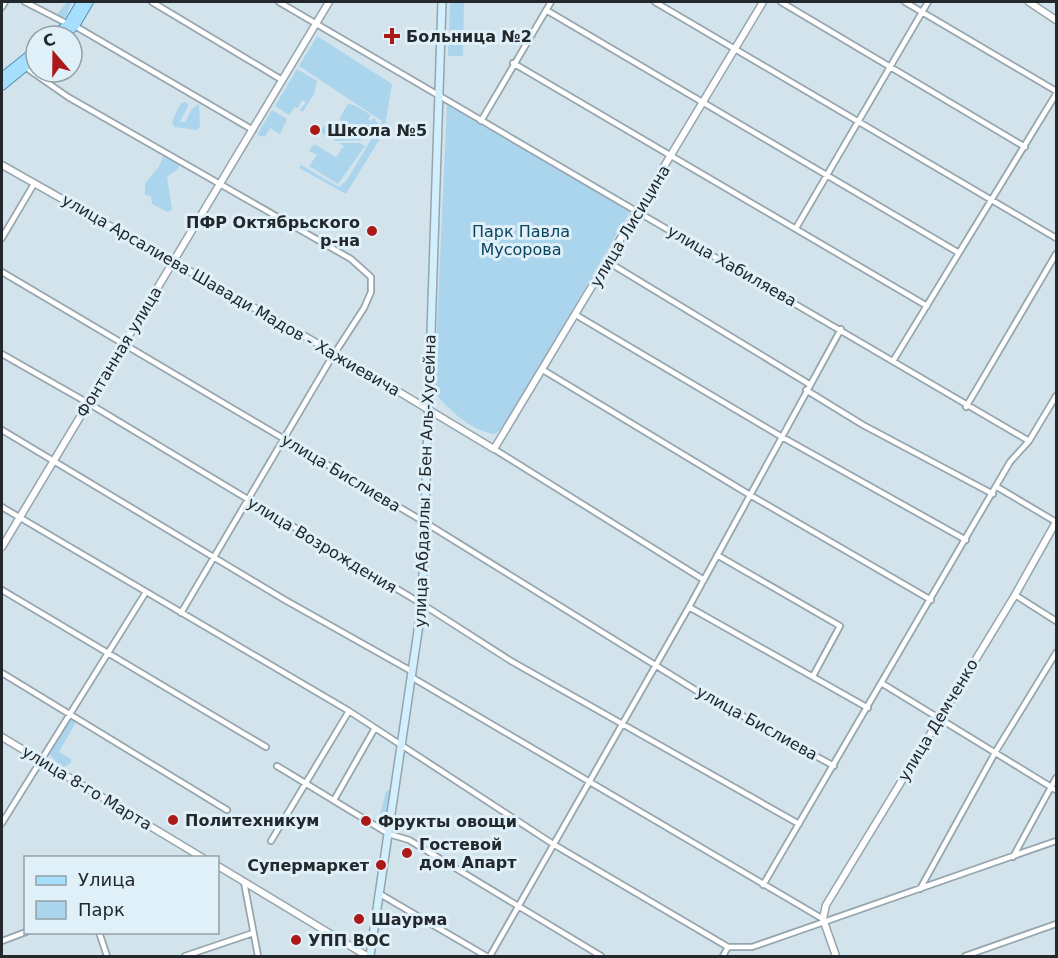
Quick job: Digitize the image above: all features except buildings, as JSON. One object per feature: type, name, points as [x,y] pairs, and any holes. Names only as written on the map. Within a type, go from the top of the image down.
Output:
[{"type":"main road","points":[[71,24],[81,2]]},
{"type":"main road","points":[[72,24],[89,2]]},
{"type":"main road","name":"улица Абдаллы 2 Бен Аль-Хусейна","points":[[368,957],[403,746],[422,604],[442,2]]},
{"type":"main road","points":[[2,77],[24,60]]},
{"type":"main road","points":[[2,86],[24,68]]},
{"type":"street","points":[[2,7],[5,2]]},
{"type":"street","points":[[25,2],[69,24]]},
{"type":"street","points":[[153,2],[282,80]]},
{"type":"street","name":"улица Хабиляева","points":[[279,2],[1029,441]]},
{"type":"street","name":"Фонтанная улица","points":[[2,548],[328,2]]},
{"type":"street","points":[[481,121],[513,63],[551,2]]},
{"type":"street","points":[[655,2],[1056,238]]},
{"type":"street","name":"улица Лисицина","points":[[494,449],[639,212],[763,2]]},
{"type":"street","points":[[781,2],[1025,147]]},
{"type":"street","points":[[893,361],[1056,93],[905,2]]},
{"type":"street","points":[[795,228],[928,2]]},
{"type":"street","points":[[1029,2],[1056,20]]},
{"type":"street","points":[[546,10],[959,253]]},
{"type":"street","points":[[84,32],[253,130]]},
{"type":"street","points":[[513,63],[927,306]]},
{"type":"street","points":[[49,84],[68,97],[351,259],[371,277],[371,292],[364,308],[181,613]]},
{"type":"street","name":"улица Арсалиева Шавади Мадов - Хажиевича","points":[[2,165],[430,408],[704,580]]},
{"type":"street","points":[[2,238],[34,184]]},
{"type":"street","points":[[966,406],[1056,254]]},
{"type":"street","points":[[608,262],[809,384]]},
{"type":"street","name":"улица Бислиева","points":[[2,272],[426,523],[697,691],[834,766]]},
{"type":"street","points":[[576,315],[782,437],[966,540]]},
{"type":"street","points":[[380,894],[488,957],[689,607],[841,329]]},
{"type":"street","name":"улица Возрождения","points":[[2,354],[88,403],[422,604],[511,661],[622,726],[799,824]]},
{"type":"street","points":[[543,370],[750,495],[931,600]]},
{"type":"street","points":[[806,390],[863,425],[993,494]]},
{"type":"street","points":[[763,885],[883,684],[1010,462],[1029,441],[1056,396]]},
{"type":"street","points":[[2,430],[413,675],[589,783],[824,921],[836,957]]},
{"type":"street","points":[[997,487],[1056,522]]},
{"type":"street","points":[[2,507],[349,711],[553,844],[728,947],[752,947],[1056,841]]},
{"type":"street","name":"улица Демченко","points":[[824,921],[829,900],[1015,595],[1056,522]]},
{"type":"street","points":[[717,555],[840,626],[813,676]]},
{"type":"street","points":[[2,590],[266,747]]},
{"type":"street","points":[[2,823],[146,592]]},
{"type":"street","points":[[1015,595],[1056,621]]},
{"type":"street","points":[[689,607],[868,708]]},
{"type":"street","points":[[920,889],[996,752],[1056,653]]},
{"type":"street","points":[[2,674],[227,810]]},
{"type":"street","points":[[883,684],[1054,789]]},
{"type":"street","points":[[271,841],[349,711]]},
{"type":"street","points":[[334,800],[375,728]]},
{"type":"street","name":"улица 8-го Марта","points":[[2,737],[200,856]]},
{"type":"street","points":[[277,766],[389,834],[409,840],[517,908],[601,957]]},
{"type":"street","points":[[1013,856],[1054,789],[1056,778]]},
{"type":"street","points":[[219,867],[368,957]]},
{"type":"street","points":[[244,882],[258,957]]},
{"type":"street","points":[[965,957],[1056,924]]},
{"type":"street","points":[[2,941],[24,933]]},
{"type":"street","points":[[185,957],[254,933]]},
{"type":"street","points":[[99,934],[107,957]]},
{"type":"street","points":[[723,957],[728,947]]},
{"type":"green space","points":[[67,2],[72,2],[66,17],[59,18],[56,15]]},
{"type":"green space","points":[[450,2],[464,2],[463,56],[448,56]]},
{"type":"green space","points":[[317,36],[392,84],[384,132],[346,194],[299,168],[301,165],[339,187],[347,180],[382,121],[299,66]]},
{"type":"green space","points":[[297,69],[317,81],[314,94],[303,112],[300,110],[306,102],[302,100],[298,108],[295,107],[289,115],[275,106]]},
{"type":"green space","points":[[181,103],[189,104],[180,122],[185,122],[192,109],[199,104],[200,127],[197,130],[174,127],[172,121]]},
{"type":"green space","points":[[348,104],[371,115],[368,119],[371,121],[374,118],[378,124],[375,130],[369,127],[361,140],[336,141],[320,132],[324,125],[331,129],[335,124],[338,125]]},
{"type":"green space","name":"Парк Павла Мусорова","points":[[447,105],[630,211],[504,427],[495,434],[469,424],[446,406],[434,392]]},
{"type":"green space","points":[[272,110],[287,119],[280,134],[270,128],[265,137],[257,135]]},
{"type":"green space","points":[[339,143],[359,143],[365,146],[338,184],[309,166],[317,155],[309,151],[314,144],[336,157],[344,146]]},
{"type":"green space","points":[[165,153],[179,161],[179,168],[167,177],[172,210],[167,212],[152,204],[151,196],[145,195],[145,183],[158,168]]},
{"type":"green space","points":[[71,718],[76,719],[76,722],[59,752],[71,759],[71,763],[60,767],[49,753]]},
{"type":"green space","points":[[389,790],[393,794],[386,820],[380,816],[386,791]]},
{"type":"place","name":"Больница №2","points":[[392,36]]},
{"type":"place","name":"Школа №5","points":[[315,130]]},
{"type":"place","name":"ПФР Октябрьского р-на","points":[[372,231]]},
{"type":"place","name":"Политехникум","points":[[173,820]]},
{"type":"place","name":"Фрукты овощи","points":[[366,821]]},
{"type":"place","name":"Гостевой дом Апарт","points":[[407,853]]},
{"type":"place","name":"Супермаркет","points":[[381,865]]},
{"type":"place","name":"Шаурма","points":[[359,919]]},
{"type":"place","name":"УПП ВОС","points":[[296,940]]}]
